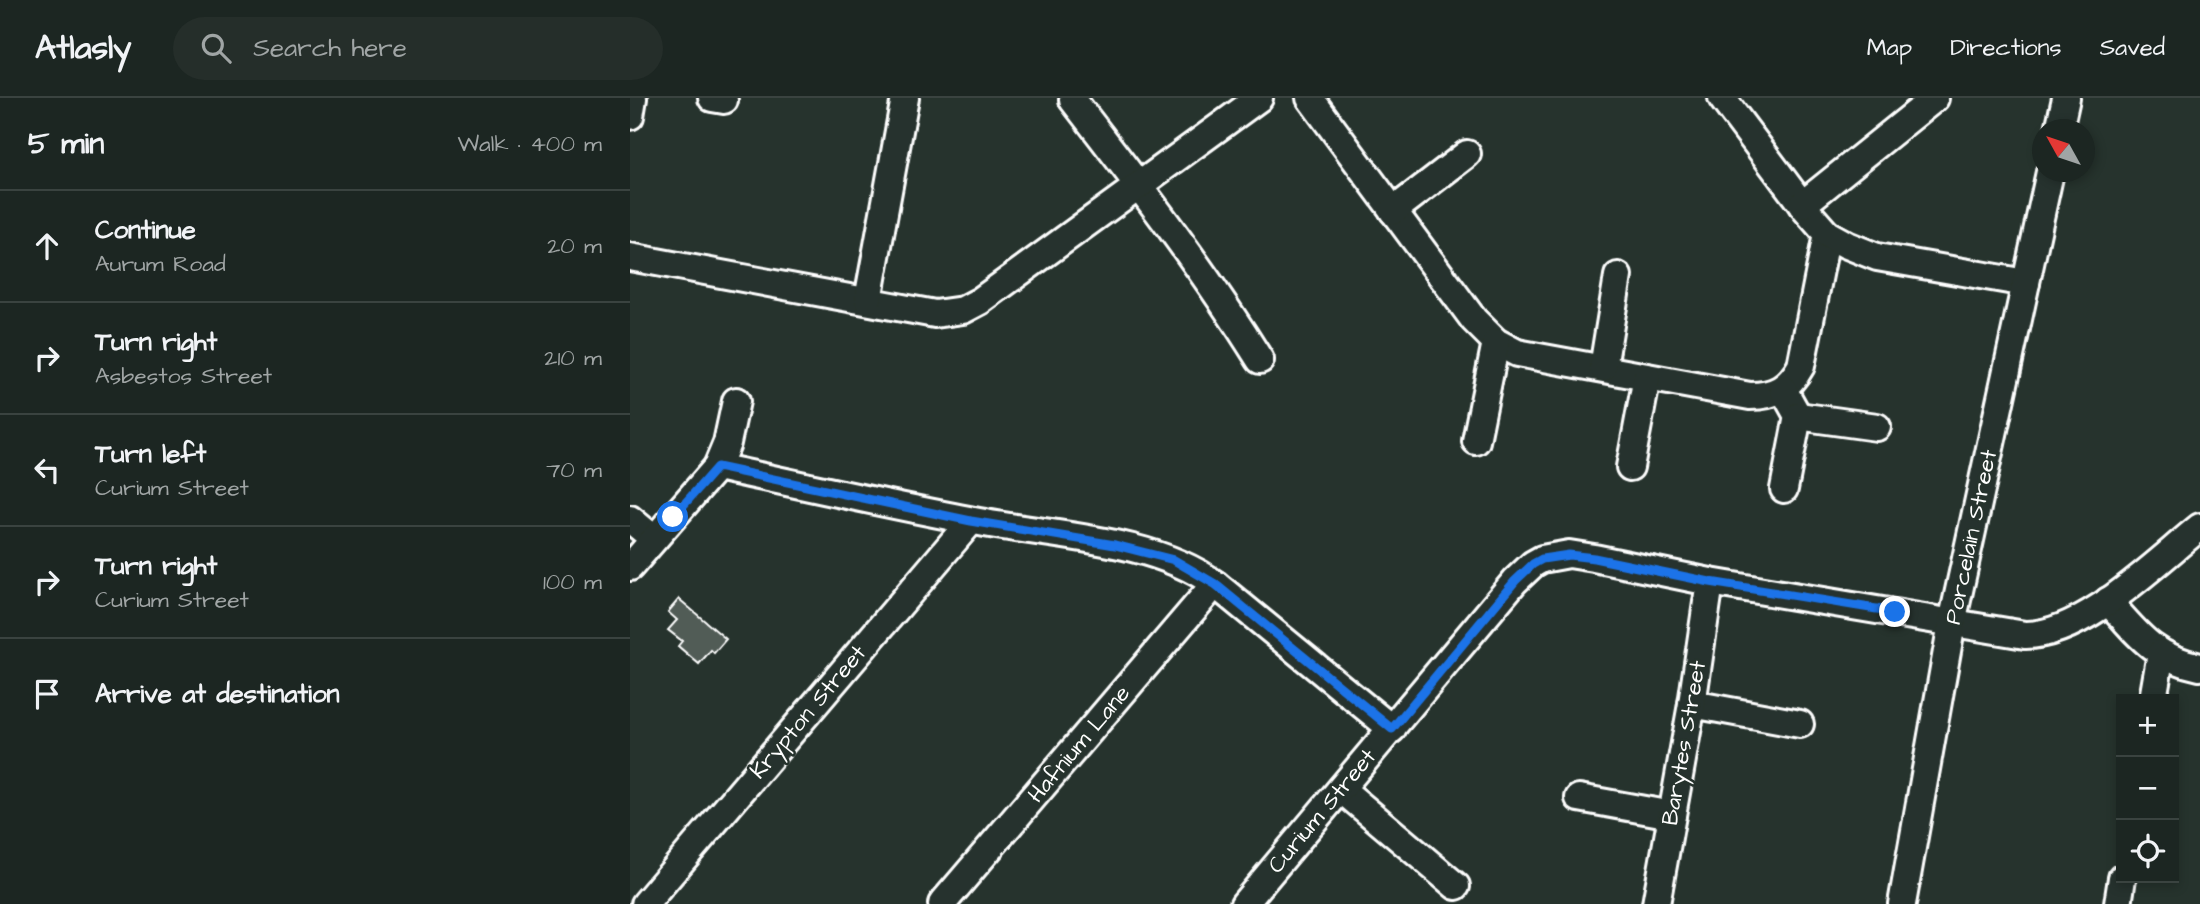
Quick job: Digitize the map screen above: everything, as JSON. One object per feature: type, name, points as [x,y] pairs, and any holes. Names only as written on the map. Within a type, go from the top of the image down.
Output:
[{"type":"street","points":[[630,117],[633,98]]},
{"type":"street","points":[[868,300],[905,98]]},
{"type":"street","points":[[1310,98],[1474,320],[1496,342],[1517,353],[1750,396],[1765,396],[1790,385],[1801,366],[1828,233]]},
{"type":"street","points":[[1722,98],[1802,205],[1828,233],[1855,250],[1877,257],[2026,283]]},
{"type":"street","points":[[1802,205],[1935,98]]},
{"type":"street","points":[[2061,119],[2066,98]]},
{"type":"street","points":[[1073,100],[1139,186],[1261,360]]},
{"type":"street","points":[[630,257],[935,314],[963,310],[980,301],[1139,186],[1253,100]]},
{"type":"street","points":[[1393,211],[1467,154]]},
{"type":"street","name":"Porcelain Street","points":[[1902,904],[1952,623],[2048,182]]},
{"type":"street","points":[[1603,369],[1618,276]]},
{"type":"street","points":[[1476,441],[1496,342]]},
{"type":"street","points":[[1630,467],[1647,377]]},
{"type":"street","points":[[1783,389],[1798,416],[1784,489]]},
{"type":"street","points":[[630,567],[717,467],[727,443],[736,401]]},
{"type":"street","points":[[1798,416],[1877,427]]},
{"type":"street","points":[[717,467],[971,521],[1147,552],[1174,560],[1215,584],[1392,729]]},
{"type":"street","points":[[630,519],[654,539]]},
{"type":"street","name":"Krypton Street","points":[[645,904],[971,521]]},
{"type":"street","name":"Curium Street","points":[[1244,904],[1515,581],[1542,559],[1569,555],[1594,558],[1710,582],[2038,635],[2047,634],[2081,619],[2108,601],[2200,527]]},
{"type":"street","name":"Barytes Street","points":[[1656,904],[1692,704],[1710,582]]},
{"type":"street","name":"Hafnium Lane","points":[[942,904],[1215,584]]},
{"type":"street","points":[[2108,601],[2138,635],[2161,653],[2179,662],[2200,667]]},
{"type":"street","points":[[2154,694],[2161,653]]},
{"type":"street","points":[[1692,704],[1800,724]]},
{"type":"street","points":[[1341,789],[1456,886]]},
{"type":"street","points":[[1579,797],[1672,815]]},
{"type":"street","points":[[2118,904],[2121,883]]},
{"type":"building","points":[[679,599],[726,639],[714,653],[711,650],[699,664],[678,646],[682,641],[668,630],[677,620],[668,612]]},
{"type":"route","points":[[673,517],[717,467],[971,521],[1147,552],[1174,560],[1197,571],[1215,584],[1392,729],[1515,581],[1542,559],[1569,555],[1594,558],[1710,582],[1895,612]]}]
